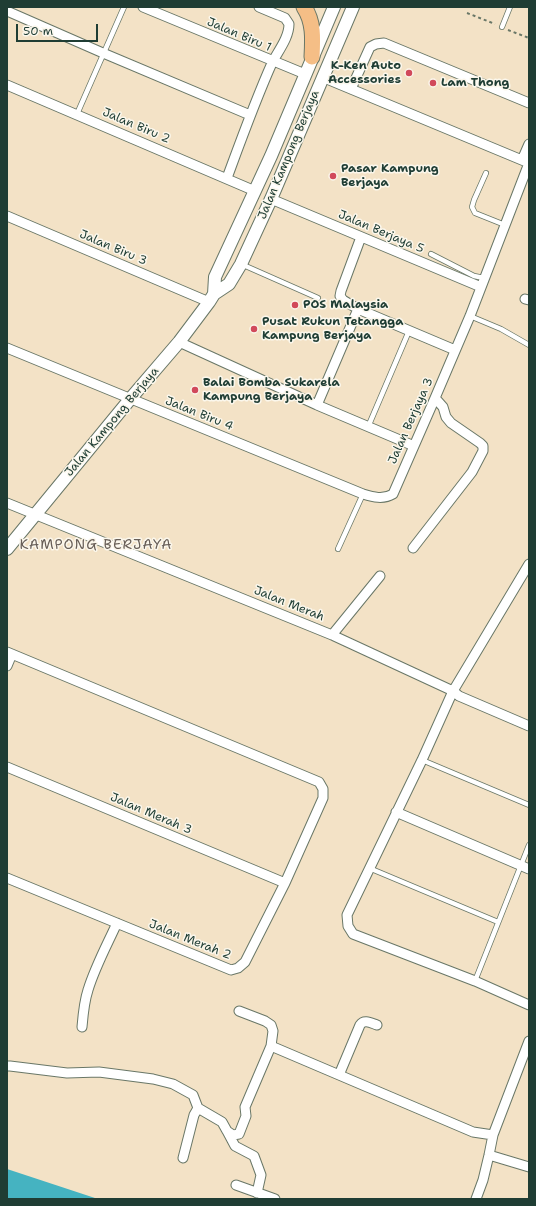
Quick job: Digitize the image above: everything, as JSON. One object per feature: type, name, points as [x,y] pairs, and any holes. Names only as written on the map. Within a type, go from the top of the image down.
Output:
[{"type":"main road","points":[[304,7],[308,13],[314,34],[312,57]]},
{"type":"street","name":"Jalan Biru 1","points":[[143,7],[305,74]]},
{"type":"street","points":[[227,178],[250,115],[273,62],[289,31],[290,24],[285,18],[259,7]]},
{"type":"street","name":"Jalan Kampong Berjaya","points":[[212,298],[215,276],[255,191],[334,7]]},
{"type":"street","name":"Jalan Kampong Berjaya","points":[[7,549],[179,342],[212,298],[229,284],[241,264],[272,199],[322,77],[353,7]]},
{"type":"street","points":[[7,12],[250,115]]},
{"type":"street","points":[[351,89],[370,47],[376,44],[384,43],[529,102]]},
{"type":"street","points":[[322,77],[527,162]]},
{"type":"street","name":"Jalan Biru 2","points":[[7,84],[255,191]]},
{"type":"street","name":"Jalan Berjaya 3","points":[[384,498],[393,494],[470,316],[505,225],[527,162],[529,144]]},
{"type":"street","points":[[255,191],[272,199]]},
{"type":"street","name":"Jalan Berjaya 5","points":[[272,199],[361,237],[483,283]]},
{"type":"street","name":"Jalan Biru 3","points":[[7,216],[212,298]]},
{"type":"street","points":[[361,237],[341,290],[340,296],[343,300],[358,309],[455,350]]},
{"type":"street","points":[[317,405],[358,309]]},
{"type":"street","points":[[179,342],[317,405],[414,446]]},
{"type":"street","name":"Jalan Biru 4","points":[[7,348],[363,494],[384,498]]},
{"type":"street","points":[[413,548],[472,472],[483,450],[483,446],[480,443],[450,423],[443,408],[435,398]]},
{"type":"street","name":"Jalan Merah","points":[[7,504],[332,635],[453,691],[459,696],[529,726]]},
{"type":"street","points":[[529,564],[453,691],[422,760],[369,868],[348,915],[348,926],[353,934],[475,981],[529,1005]]},
{"type":"street","points":[[332,635],[380,576]]},
{"type":"street","points":[[7,666],[10,653]]},
{"type":"street","name":"Jalan Merah 2","points":[[7,878],[231,970],[238,968],[246,962],[285,883],[323,798],[323,789],[319,782],[10,653]]},
{"type":"street","name":"Jalan Merah 3","points":[[7,767],[285,883]]},
{"type":"street","points":[[396,812],[525,867]]},
{"type":"street","points":[[82,1027],[84,1006],[88,990],[117,923]]},
{"type":"street","points":[[228,1131],[233,1135],[239,1134],[246,1116],[245,1107],[271,1046],[273,1031],[271,1026],[265,1021],[239,1011]]},
{"type":"street","points":[[339,1075],[362,1023],[366,1022],[377,1025]]},
{"type":"street","points":[[476,1199],[483,1180],[492,1135],[529,1041]]},
{"type":"street","points":[[271,1046],[473,1132],[492,1135]]},
{"type":"street","points":[[7,1066],[36,1068],[67,1073],[99,1072],[153,1079],[173,1084],[193,1095],[198,1108],[222,1122],[235,1146],[254,1156],[261,1175],[257,1193]]},
{"type":"street","points":[[183,1158],[194,1115],[198,1108]]},
{"type":"street","points":[[489,1155],[529,1167]]},
{"type":"street","points":[[236,1185],[275,1199]]},
{"type":"lane","points":[[77,114],[124,7]]},
{"type":"lane","points":[[502,27],[510,7]]},
{"type":"lane","points":[[486,173],[474,200],[472,207],[474,213],[505,225]]},
{"type":"lane","points":[[431,254],[474,276],[483,283]]},
{"type":"lane","points":[[241,264],[318,298]]},
{"type":"lane","points":[[470,316],[501,329],[529,345]]},
{"type":"lane","points":[[368,426],[409,331]]},
{"type":"lane","points":[[338,549],[363,494]]},
{"type":"lane","points":[[422,760],[529,805]]},
{"type":"lane","points":[[475,981],[498,922],[525,867],[529,845]]},
{"type":"lane","points":[[369,868],[498,922]]},
{"type":"water","points":[[7,1169],[98,1199],[7,1199]]},
{"type":"place","name":"K-Ken Auto Accessories","points":[[409,73]]},
{"type":"place","name":"Lam Thong","points":[[433,83]]},
{"type":"place","name":"Pasar Kampung Berjaya","points":[[333,176]]},
{"type":"place","name":"POS Malaysia","points":[[295,305]]},
{"type":"place","name":"Pusat Rukun Tetangga Kampung Berjaya","points":[[254,329]]},
{"type":"place","name":"Balai Bomba Sukarela Kampung Berjaya","points":[[195,390]]},
{"type":"district","name":"KAMPONG BERJAYA","points":[[96,545]]}]
